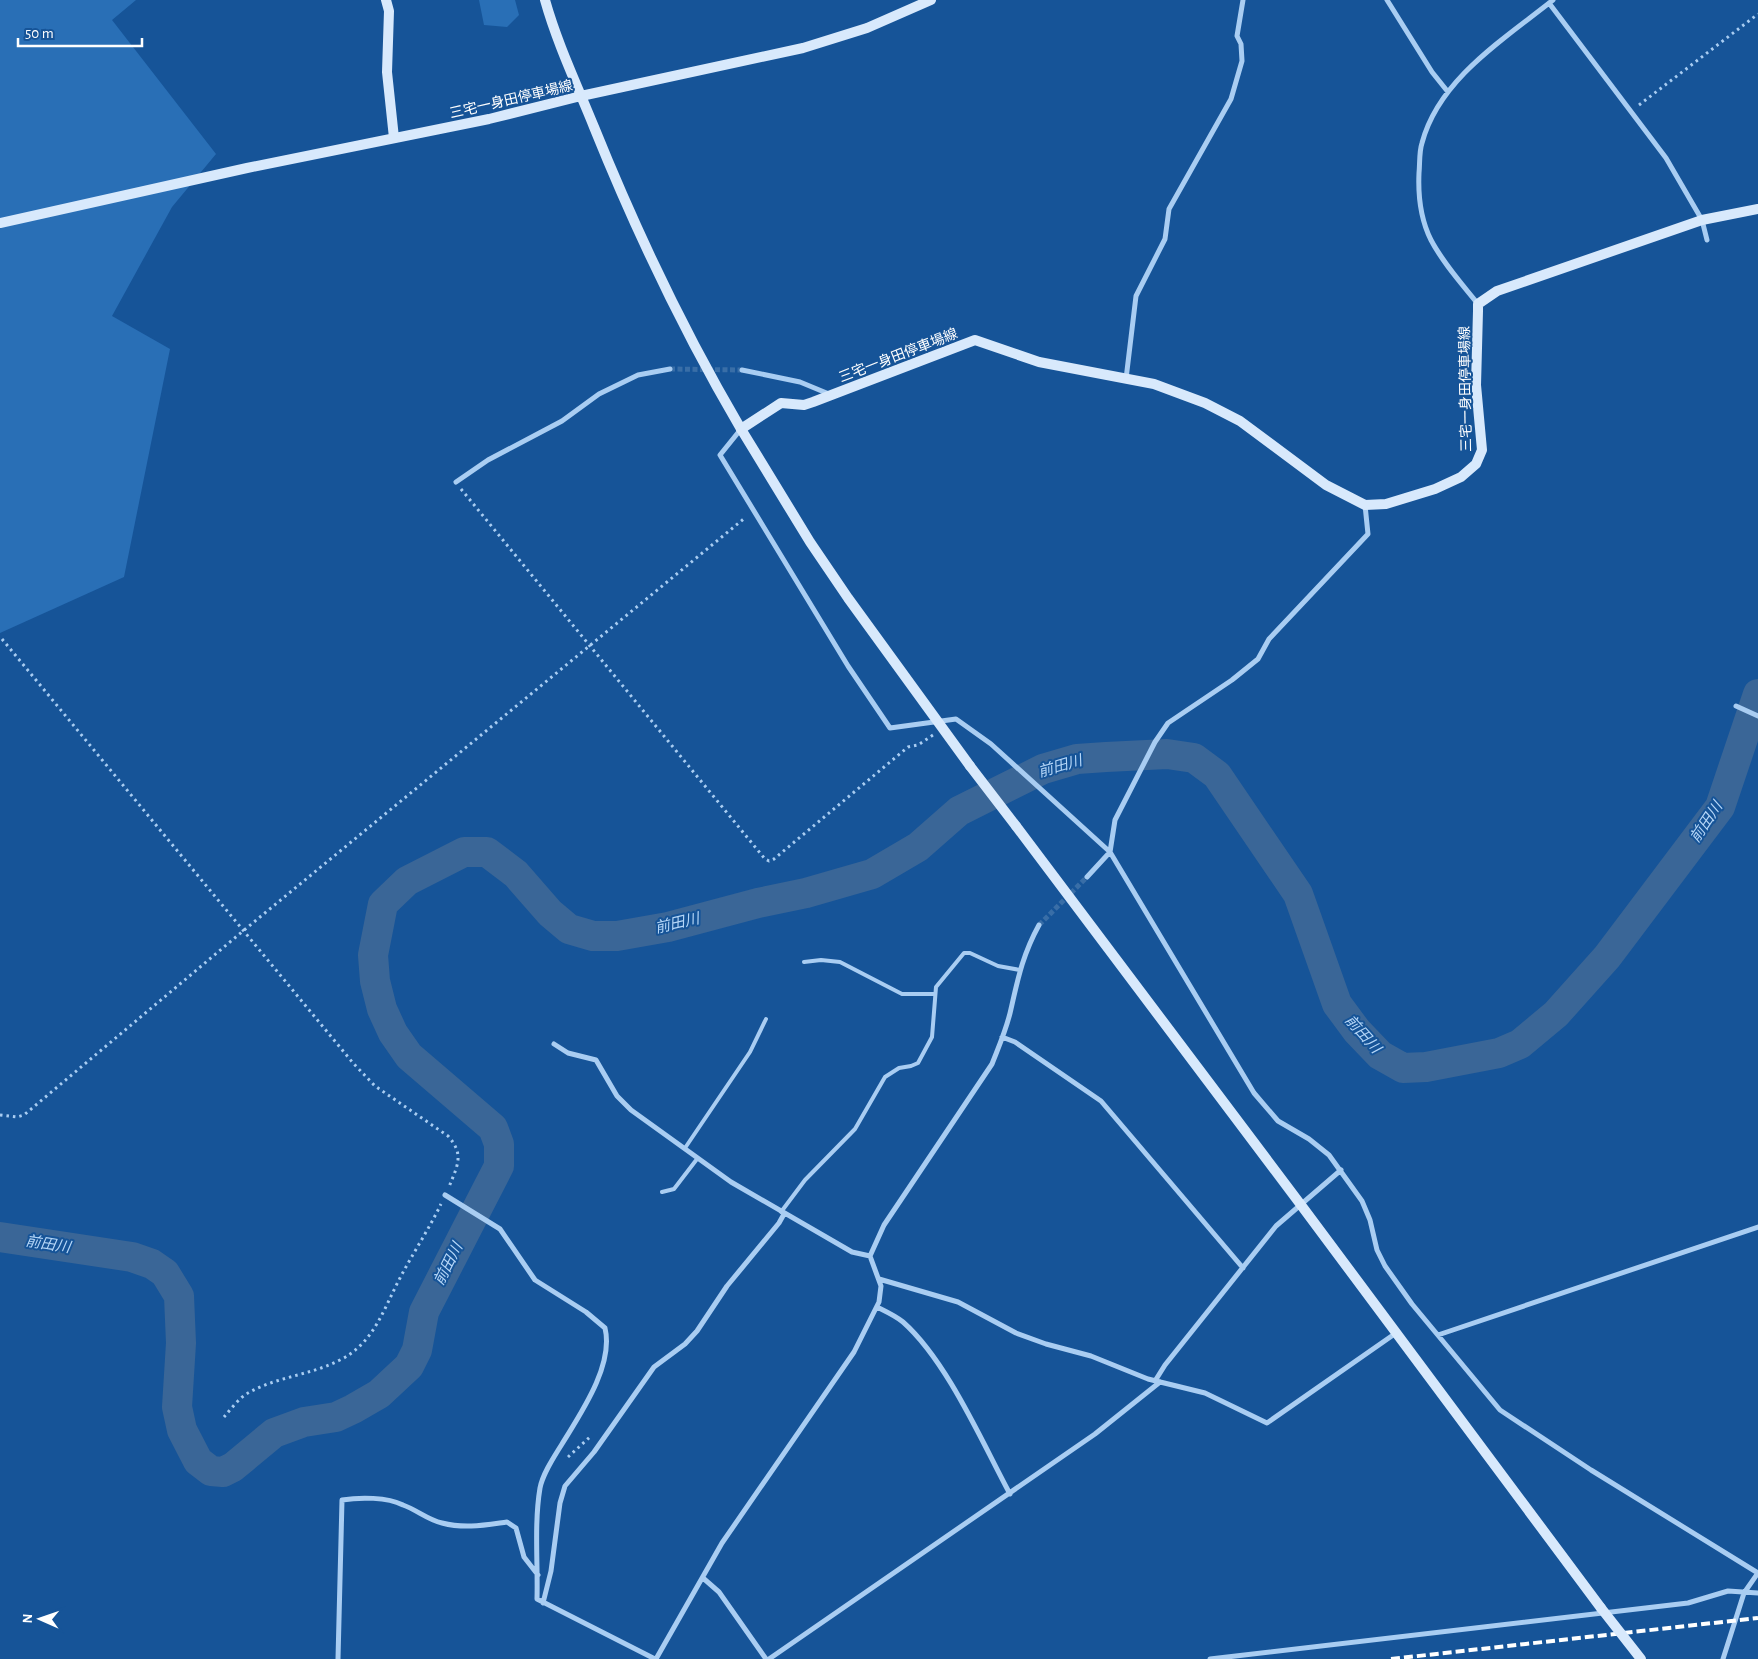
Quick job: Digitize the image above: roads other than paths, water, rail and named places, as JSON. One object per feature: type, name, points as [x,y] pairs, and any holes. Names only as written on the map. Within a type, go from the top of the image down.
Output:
[{"type":"street","points":[[386,0],[389,11],[387,72],[394,138]]},
{"type":"street","points":[[544,0],[581,96],[832,40],[867,28],[931,0]]},
{"type":"street","points":[[1126,380],[1136,296],[1165,239],[1169,209],[1231,98],[1242,61],[1241,44],[1237,36],[1243,0]]},
{"type":"street","points":[[1387,0],[1432,72],[1448,92]]},
{"type":"street","points":[[1707,240],[1702,220],[1666,158],[1630,112],[1551,2],[1481,58],[1448,92],[1433,115],[1421,145],[1419,184],[1425,222],[1434,246],[1478,304],[1496,291],[1702,220],[1758,209]]},
{"type":"street","name":"三宅一身田停車場線","points":[[0,223],[247,168],[489,119],[581,96],[626,205],[670,301],[741,429],[780,403],[804,405],[975,340],[1039,362],[1154,384],[1205,404],[1240,421],[1326,485],[1365,505],[1386,504],[1448,485],[1476,464],[1482,450],[1476,385],[1478,304]]},
{"type":"street","points":[[456,482],[488,460],[562,421],[599,394],[638,375],[670,369]]},
{"type":"street","points":[[742,370],[800,382],[832,395]]},
{"type":"street","points":[[1642,1659],[1601,1608],[1301,1205],[1059,886],[848,598],[810,542],[741,429],[720,455],[824,627],[890,728],[956,719],[992,744],[1110,852],[1254,1092],[1278,1121],[1321,1147],[1341,1170],[1362,1201],[1370,1220],[1377,1250],[1385,1266],[1412,1304],[1506,1414],[1758,1573],[1744,1593],[1723,1659]]},
{"type":"street","points":[[1087,876],[1110,852],[1115,820],[1155,742],[1168,723],[1196,702],[1232,680],[1258,659],[1269,639],[1368,534],[1365,505]]},
{"type":"street","points":[[1736,706],[1758,716]]},
{"type":"street","points":[[445,1195],[500,1229],[535,1280],[600,1322],[605,1328],[607,1335],[606,1349],[600,1371],[586,1405],[551,1464],[540,1487],[537,1599],[656,1659],[722,1542],[854,1352],[877,1307],[881,1286],[870,1256],[884,1225],[958,1114],[982,1082],[1002,1037],[1020,970],[1030,942],[1039,925]]},
{"type":"street","points":[[1002,1037],[1015,1042],[1102,1101],[1243,1268]]},
{"type":"street","points":[[554,1044],[568,1053],[596,1060],[617,1096],[631,1110],[685,1148],[697,1159],[782,1213],[852,1252],[870,1256]]},
{"type":"street","points":[[703,1578],[719,1592],[767,1659],[1095,1434],[1157,1381],[1165,1365],[1276,1226],[1341,1170]]},
{"type":"street","points":[[543,1602],[551,1572],[560,1503],[565,1486],[594,1452],[654,1367],[685,1344],[697,1331],[727,1286],[779,1223],[782,1213]]},
{"type":"street","points":[[1438,1335],[1758,1227]]},
{"type":"street","points":[[879,1279],[958,1302],[1016,1333],[1091,1356],[1157,1381],[1205,1394],[1267,1423],[1396,1333]]},
{"type":"street","points":[[877,1307],[903,1321],[930,1353],[956,1393],[1010,1494]]},
{"type":"street","points":[[338,1659],[342,1500],[352,1498],[402,1504],[431,1519],[452,1525],[474,1528],[507,1522],[516,1528],[524,1557],[538,1575]]},
{"type":"street","points":[[1210,1659],[1688,1603],[1728,1591],[1758,1592]]},
{"type":"lane","points":[[782,1213],[805,1180],[855,1129],[886,1077],[899,1068],[918,1063],[932,1037],[935,994],[940,981],[964,953],[998,966],[1020,970]]},
{"type":"lane","points":[[804,962],[821,960],[840,962],[902,994],[935,994]]},
{"type":"lane","points":[[685,1148],[750,1052],[766,1019]]},
{"type":"lane","points":[[662,1192],[674,1188],[697,1159]]},
{"type":"waterway","name":"前田川","points":[[0,1237],[132,1257],[152,1264],[165,1273],[179,1296],[181,1343],[177,1407],[182,1430],[198,1461],[211,1471],[223,1472],[233,1467],[274,1433],[304,1422],[336,1417],[353,1409],[379,1394],[409,1366],[417,1350],[424,1312],[499,1166],[499,1144],[493,1128],[409,1056],[393,1033],[382,1009],[375,981],[373,955],[383,904],[407,881],[464,852],[487,852],[516,874],[550,913],[569,929],[593,936],[617,936],[668,927],[758,903],[806,893],[872,874],[918,847],[959,811],[1043,769],[1077,759],[1167,754],[1194,758],[1217,775],[1298,894],[1337,1004],[1357,1031],[1380,1055],[1403,1068],[1426,1067],[1499,1053],[1520,1044],[1556,1014],[1607,957],[1720,807],[1758,694]]},
{"type":"tunnel","points":[[670,369],[742,370]]},
{"type":"tunnel","points":[[1039,925],[1087,877]]},
{"type":"railway","points":[[1391,1659],[1758,1618]]}]
